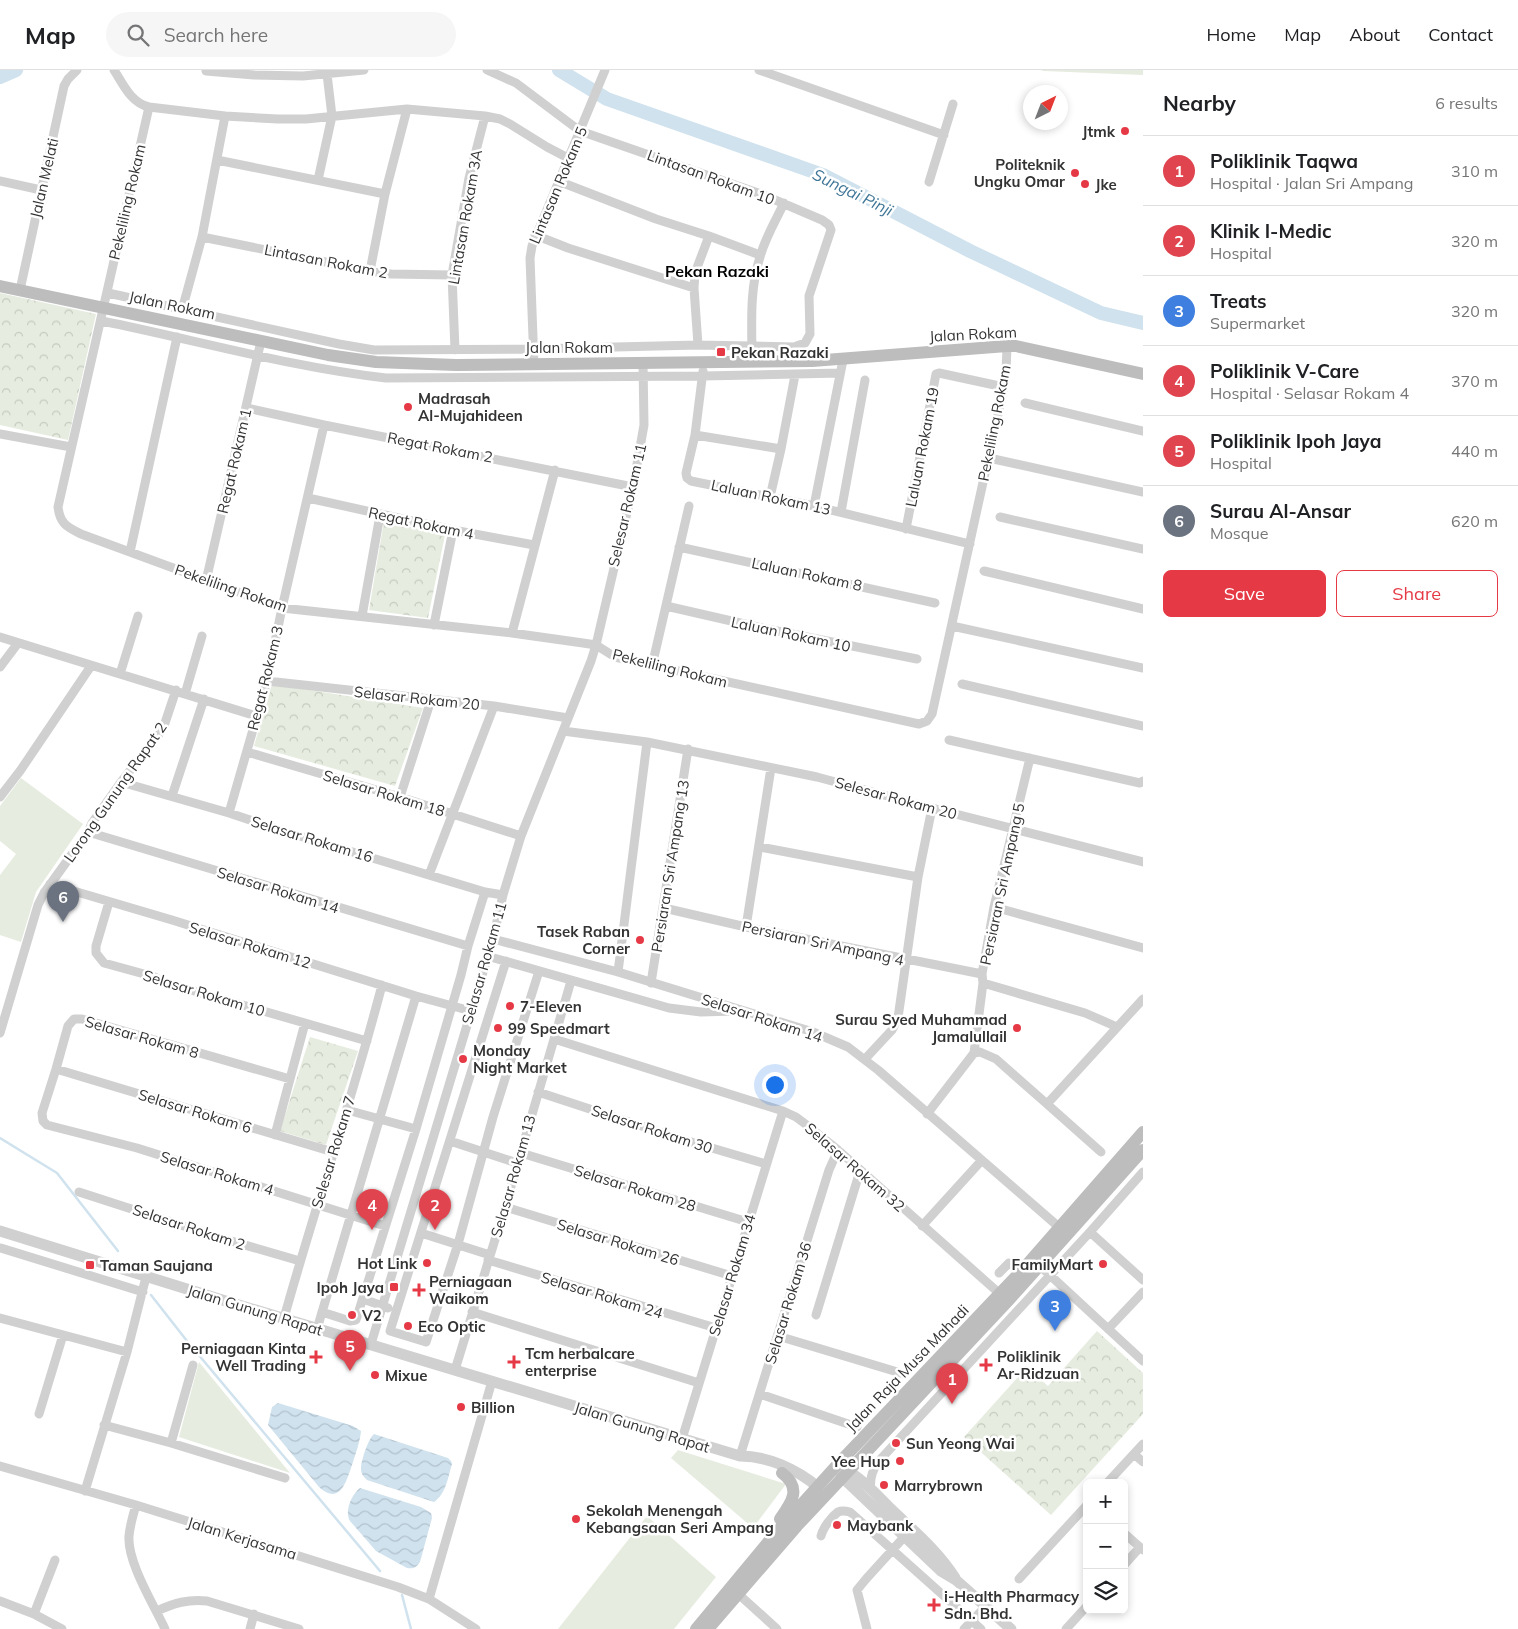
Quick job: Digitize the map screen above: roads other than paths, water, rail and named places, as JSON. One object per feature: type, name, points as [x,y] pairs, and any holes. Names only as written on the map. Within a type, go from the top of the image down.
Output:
[{"type":"main road","name":"Jalan Rokam","points":[[0,286],[328,355],[376,362],[456,365],[534,364],[643,370],[704,362],[843,360],[1016,346],[1143,374]]},
{"type":"main road","name":"Jalan Raja Musa Mahadi","points":[[708,1629],[774,1535],[816,1491],[843,1471],[1040,1266],[1065,1230],[1143,1132]]},
{"type":"main road","name":"Jalan Raja Musa Mahadi","points":[[696,1629],[815,1506],[996,1290],[1024,1268],[1065,1230],[1143,1150]]},
{"type":"main road","points":[[774,1535],[774,1528],[793,1498],[792,1483],[782,1472]]},
{"type":"main road","points":[[815,1506],[816,1491]]},
{"type":"street","name":"Jalan Melati","points":[[20,290],[64,86],[77,70]]},
{"type":"street","points":[[114,70],[134,99],[141,105],[149,107],[226,116],[278,119],[306,119],[407,109],[485,116],[500,119],[510,124],[568,158]]},
{"type":"street","points":[[206,71],[254,75],[303,76],[364,70]]},
{"type":"street","name":"Lintasan Rokam 10","points":[[487,70],[516,83],[580,131],[784,203],[829,225],[832,230],[809,296],[810,334],[805,343]]},
{"type":"street","name":"Lintasan Rokam 5","points":[[534,364],[530,258],[535,236],[605,70]]},
{"type":"street","points":[[759,70],[944,135]]},
{"type":"street","points":[[318,180],[332,116],[327,74]]},
{"type":"street","points":[[929,182],[953,104]]},
{"type":"street","name":"Pekeliling Rokam","points":[[149,107],[111,273],[102,321],[71,447],[58,507],[59,515],[63,523],[81,534],[282,608],[512,633],[596,645],[615,657],[919,724],[927,721],[932,714],[1004,387],[1007,346]]},
{"type":"street","points":[[370,272],[385,194],[407,109]]},
{"type":"street","points":[[182,310],[202,236],[226,116]]},
{"type":"street","name":"Lintasan Rokam 3A","points":[[455,350],[452,275],[469,178],[485,116]]},
{"type":"street","points":[[217,160],[385,194]]},
{"type":"street","points":[[0,181],[41,190]]},
{"type":"street","points":[[558,181],[656,219],[709,236],[760,256]]},
{"type":"street","points":[[752,361],[752,299],[754,279],[760,256],[784,203]]},
{"type":"street","name":"Lintasan Rokam 2","points":[[202,236],[370,272],[452,275]]},
{"type":"street","points":[[535,236],[694,288]]},
{"type":"street","points":[[698,345],[694,288],[695,273],[709,236]]},
{"type":"street","name":"Jalan Rokam","points":[[108,293],[356,348],[374,350],[698,345],[794,347],[805,343]]},
{"type":"street","name":"Jalan Rokam","points":[[102,321],[258,356],[341,372],[375,376],[406,378],[643,370],[703,376],[840,373]]},
{"type":"street","points":[[130,552],[176,337]]},
{"type":"street","name":"Regat Rokam 1","points":[[206,581],[261,341]]},
{"type":"street","points":[[814,506],[843,360]]},
{"type":"street","points":[[375,376],[376,362]]},
{"type":"street","name":"Laluan Rokam 13","points":[[704,362],[695,435],[686,473],[687,478],[691,481],[841,512],[970,544]]},
{"type":"street","name":"Selesar Rokam 11","points":[[596,645],[633,486],[644,425],[643,370]]},
{"type":"street","name":"Laluan Rokam 19","points":[[906,529],[936,374],[939,373],[1004,387]]},
{"type":"street","points":[[770,497],[782,449],[795,375]]},
{"type":"street","points":[[841,512],[865,380]]},
{"type":"street","points":[[1025,403],[1143,431]]},
{"type":"street","name":"Regat Rokam 2","points":[[247,408],[633,486]]},
{"type":"street","name":"Regat Rokam 3","points":[[229,813],[267,681],[324,425]]},
{"type":"street","points":[[0,434],[71,447]]},
{"type":"street","points":[[695,435],[782,449]]},
{"type":"street","points":[[989,458],[1143,492]]},
{"type":"street","points":[[512,633],[555,470]]},
{"type":"street","name":"Regat Rokam 4","points":[[308,498],[380,515],[534,545]]},
{"type":"street","points":[[652,666],[689,506]]},
{"type":"street","points":[[362,616],[380,515]]},
{"type":"street","points":[[1000,518],[1143,549]]},
{"type":"street","points":[[434,625],[453,530]]},
{"type":"street","name":"Laluan Rokam 8","points":[[679,547],[935,603]]},
{"type":"street","points":[[984,571],[1143,609]]},
{"type":"street","name":"Laluan Rokam 10","points":[[666,606],[771,630],[917,659]]},
{"type":"street","points":[[120,674],[138,616]]},
{"type":"street","points":[[952,626],[1143,668]]},
{"type":"street","name":"Lorong Gunung Rapat 2","points":[[0,1032],[4,1002],[44,892],[88,832],[92,823],[121,782],[163,729],[181,692],[202,636]]},
{"type":"street","points":[[0,637],[256,716]]},
{"type":"street","points":[[0,667],[18,643]]},
{"type":"street","name":"Selasar Rokam 11","points":[[371,1344],[493,939],[503,895],[521,836],[596,645]]},
{"type":"street","points":[[0,797],[20,771],[91,666]]},
{"type":"street","name":"Selasar Rokam 20","points":[[267,681],[494,706],[568,718]]},
{"type":"street","points":[[962,684],[1143,726]]},
{"type":"street","points":[[172,796],[204,699]]},
{"type":"street","points":[[400,797],[431,700]]},
{"type":"street","points":[[429,875],[494,706]]},
{"type":"street","name":"Selesar Rokam 20","points":[[563,731],[688,749],[817,777],[1143,862]]},
{"type":"street","points":[[949,740],[1142,782]]},
{"type":"street","points":[[618,972],[647,742]]},
{"type":"street","name":"Persiaran Sri Ampang 13","points":[[652,983],[688,749]]},
{"type":"street","name":"Selasar Rokam 18","points":[[247,752],[400,797],[521,836]]},
{"type":"street","name":"Persiaran Sri Ampang 5","points":[[974,1053],[982,978],[994,906],[1030,758]]},
{"type":"street","points":[[746,927],[771,768]]},
{"type":"street","name":"Selasar Rokam 16","points":[[121,782],[229,813],[485,892],[503,895]]},
{"type":"street","points":[[865,1060],[892,1030],[898,1018],[918,877],[932,808]]},
{"type":"street","name":"Selasar Rokam 14","points":[[88,832],[468,946]]},
{"type":"street","points":[[760,847],[918,877]]},
{"type":"street","name":"Selasar Rokam 12","points":[[50,884],[416,996],[471,1011]]},
{"type":"street","name":"Selasar Rokam 11","points":[[322,1312],[350,1321],[356,1320],[416,1129],[485,892]]},
{"type":"street","name":"Selasar Rokam 10","points":[[109,902],[96,946],[96,953],[104,963],[367,1041]]},
{"type":"street","points":[[994,906],[1143,948]]},
{"type":"street","name":"Persiaran Sri Ampang 4","points":[[664,908],[982,978],[1085,1013],[1117,1027]]},
{"type":"street","name":"Selasar Rokam 14","points":[[493,939],[618,972],[813,1032],[848,1047],[1065,1230]]},
{"type":"street","points":[[487,956],[669,1008],[701,1012],[740,1011]]},
{"type":"street","points":[[506,961],[390,1331],[426,1342],[458,1244],[512,1053],[539,971]]},
{"type":"street","name":"Selasar Rokam 13","points":[[455,1370],[571,981]]},
{"type":"street","name":"Selesar Rokam 7","points":[[284,1318],[347,1110],[382,985]]},
{"type":"street","points":[[317,1329],[416,996]]},
{"type":"street","points":[[1047,1104],[1143,998]]},
{"type":"street","name":"Selasar Rokam 8","points":[[47,1125],[43,1121],[42,1113],[68,1026],[74,1019],[82,1019],[290,1080]]},
{"type":"street","points":[[275,1135],[305,1023]]},
{"type":"street","name":"Selasar Rokam 32","points":[[554,1039],[783,1111],[796,1117],[838,1150],[996,1290]]},
{"type":"street","points":[[927,1114],[974,1053],[980,1052],[996,1059],[1101,1152]]},
{"type":"street","name":"Selasar Rokam 6","points":[[56,1069],[333,1152]]},
{"type":"street","points":[[451,1078],[468,1082]]},
{"type":"street","name":"Selasar Rokam 30","points":[[538,1092],[678,1138],[766,1164]]},
{"type":"street","points":[[347,1110],[416,1129]]},
{"type":"street","name":"Selasar Rokam 34","points":[[682,1439],[783,1111]]},
{"type":"street","name":"Selasar Rokam 4","points":[[47,1125],[137,1148],[385,1226]]},
{"type":"street","points":[[450,1141],[517,1163]]},
{"type":"street","name":"Selasar Rokam 36","points":[[740,1456],[829,1170],[838,1150]]},
{"type":"street","name":"Selasar Rokam 28","points":[[521,1153],[748,1222]]},
{"type":"street","points":[[922,1226],[982,1160]]},
{"type":"street","points":[[816,1315],[860,1171]]},
{"type":"street","points":[[871,1490],[871,1475],[878,1462],[998,1330],[1050,1276],[1143,1172]]},
{"type":"street","name":"Selasar Rokam 2","points":[[79,1192],[221,1238],[300,1261]]},
{"type":"street","name":"Selasar Rokam 26","points":[[505,1207],[732,1276]]},
{"type":"street","points":[[3,1232],[1,1250],[143,1292]]},
{"type":"street","name":"Jalan Gunung Rapat","points":[[3,1232],[682,1439],[740,1456],[748,1456],[781,1464],[796,1471],[816,1491]]},
{"type":"street","points":[[1090,1232],[1143,1280]]},
{"type":"street","name":"Selasar Rokam 24","points":[[421,1233],[458,1244],[489,1257],[716,1328]]},
{"type":"street","points":[[999,1273],[1009,1262],[1024,1268],[1031,1264],[1040,1266],[1143,1360]]},
{"type":"street","points":[[85,1491],[127,1352],[146,1277]]},
{"type":"street","points":[[1108,1329],[1143,1292]]},
{"type":"street","points":[[363,1299],[396,1311]]},
{"type":"street","points":[[472,1312],[699,1383]]},
{"type":"street","points":[[0,1318],[127,1352]]},
{"type":"street","points":[[39,1414],[63,1335]]},
{"type":"street","points":[[778,1336],[904,1374]]},
{"type":"street","points":[[171,1443],[193,1365]]},
{"type":"street","points":[[429,1599],[492,1381]]},
{"type":"street","points":[[760,1394],[857,1426]]},
{"type":"street","points":[[104,1425],[171,1443],[285,1478]]},
{"type":"street","points":[[1111,1479],[1143,1444]]},
{"type":"street","points":[[1134,1454],[1143,1462]]},
{"type":"street","name":"Jalan Gunung Rapat","points":[[740,1456],[746,1462],[782,1472],[816,1491]]},
{"type":"street","name":"Jalan Kerjasama","points":[[0,1466],[136,1505],[388,1584],[429,1599],[476,1629]]},
{"type":"street","points":[[843,1471],[871,1490],[947,1565],[956,1580]]},
{"type":"street","points":[[843,1471],[941,1571],[956,1580],[1011,1629]]},
{"type":"street","points":[[136,1505],[129,1537],[130,1550],[134,1564],[165,1629]]},
{"type":"street","points":[[1019,1579],[1083,1509]]},
{"type":"street","points":[[821,1536],[823,1529],[838,1512],[843,1510],[850,1512],[981,1629]]},
{"type":"street","points":[[867,1629],[858,1590],[905,1536]]},
{"type":"street","points":[[1128,1537],[1141,1549],[1128,1560]]},
{"type":"street","points":[[34,1614],[55,1560]]},
{"type":"street","points":[[734,1591],[777,1629]]},
{"type":"street","points":[[157,1611],[169,1605],[193,1600],[207,1601],[299,1629]]},
{"type":"street","points":[[0,1601],[34,1614],[62,1629]]},
{"type":"street","points":[[964,1629],[986,1606]]},
{"type":"street","points":[[1066,1629],[1083,1610]]},
{"type":"street","points":[[250,1629],[254,1614]]},
{"type":"water","points":[[278,1403],[353,1426],[361,1431],[358,1447],[348,1476],[338,1492],[333,1494],[319,1487],[268,1425],[272,1407]]},
{"type":"water","points":[[374,1434],[448,1458],[451,1461],[452,1464],[446,1485],[438,1499],[434,1502],[367,1480],[364,1477],[361,1465],[367,1445]]},
{"type":"water","points":[[360,1488],[421,1507],[431,1513],[432,1518],[420,1562],[416,1567],[407,1568],[376,1551],[350,1521],[348,1508],[354,1494]]},
{"type":"waterway","name":"Sungai Pinji","points":[[0,77],[16,70]]},
{"type":"waterway","name":"Sungai Pinji","points":[[559,70],[607,99],[823,175],[970,251],[1101,313],[1143,323]]},
{"type":"waterway","points":[[0,1138],[57,1173],[118,1251]]},
{"type":"waterway","points":[[151,1295],[187,1341],[380,1571]]},
{"type":"waterway","points":[[402,1595],[411,1629]]},
{"type":"place","name":"Jtmk","points":[[1125,131]]},
{"type":"place","name":"Politeknik Ungku Omar","points":[[1075,173]]},
{"type":"place","name":"Jke","points":[[1085,184]]},
{"type":"place","name":"Pekan Razaki","points":[[721,352]]},
{"type":"place","name":"Madrasah Al-Mujahideen","points":[[408,407]]},
{"type":"place","name":"Surau Al-Ansar","points":[[63,922]]},
{"type":"place","name":"Tasek Raban Corner","points":[[640,940]]},
{"type":"place","name":"7-Eleven","points":[[510,1006]]},
{"type":"place","name":"99 Speedmart","points":[[498,1028]]},
{"type":"place","name":"Surau Syed Muhammad Jamalullail","points":[[1017,1028]]},
{"type":"place","name":"Monday Night Market","points":[[463,1059]]},
{"type":"place","name":"Poliklinik V-Care","points":[[372,1230]]},
{"type":"place","name":"Klinik I-Medic","points":[[435,1230]]},
{"type":"place","name":"Hot Link","points":[[427,1263]]},
{"type":"place","name":"FamilyMart","points":[[1103,1264]]},
{"type":"place","name":"Taman Saujana","points":[[90,1265]]},
{"type":"place","name":"Ipoh Jaya","points":[[394,1287]]},
{"type":"place","name":"Perniagaan Waikom","points":[[419,1290]]},
{"type":"place","name":"V2","points":[[352,1315]]},
{"type":"place","name":"Eco Optic","points":[[408,1326]]},
{"type":"place","name":"Treats","points":[[1055,1331]]},
{"type":"place","name":"Perniagaan Kinta Well Trading","points":[[316,1357]]},
{"type":"place","name":"Tcm herbalcare enterprise","points":[[514,1362]]},
{"type":"place","name":"Poliklinik Ar-Ridzuan","points":[[986,1365]]},
{"type":"place","name":"Poliklinik Ipoh Jaya","points":[[350,1371]]},
{"type":"place","name":"Mixue","points":[[375,1375]]},
{"type":"place","name":"Poliklinik Taqwa","points":[[952,1404]]},
{"type":"place","name":"Billion","points":[[461,1407]]},
{"type":"place","name":"Sun Yeong Wai","points":[[896,1443]]},
{"type":"place","name":"Yee Hup","points":[[900,1461]]},
{"type":"place","name":"Marrybrown","points":[[884,1485]]},
{"type":"place","name":"Sekolah Menengah Kebangsaan Seri Ampang","points":[[576,1519]]},
{"type":"place","name":"Maybank","points":[[837,1525]]},
{"type":"place","name":"i-Health Pharmacy Sdn. Bhd.","points":[[934,1605]]},
{"type":"district","name":"Pekan Razaki","points":[[717,271]]}]
